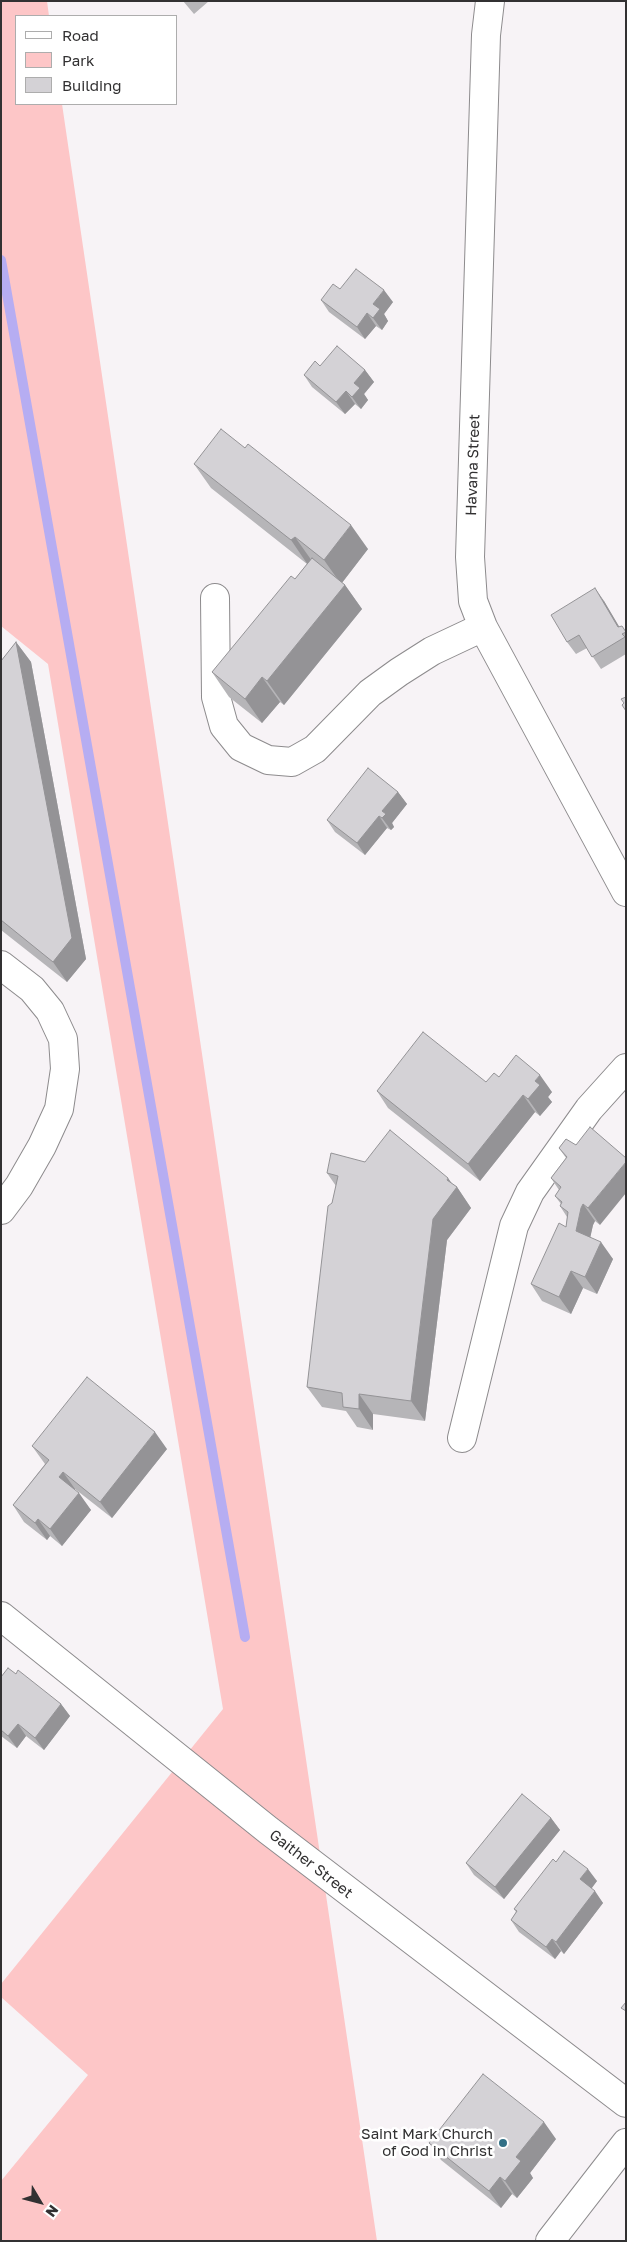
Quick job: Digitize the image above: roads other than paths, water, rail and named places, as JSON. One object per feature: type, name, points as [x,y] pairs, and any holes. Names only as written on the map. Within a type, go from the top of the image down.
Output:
[{"type":"street","name":"Havana Street","points":[[490,1],[486,35],[470,557],[473,601],[483,627],[626,892]]},
{"type":"street","points":[[215,598],[216,697],[224,726],[241,747],[268,760],[292,762],[315,749],[370,693],[432,651],[483,627]]},
{"type":"street","points":[[1,965],[32,989],[50,1011],[62,1039],[65,1069],[59,1109],[42,1146],[19,1186],[1,1210]]},
{"type":"street","points":[[462,1438],[514,1226],[530,1192],[589,1109],[626,1068]]},
{"type":"street","name":"Gaither Street","points":[[1,1616],[275,1836],[626,2103]]},
{"type":"street","points":[[550,2241],[626,2143]]},
{"type":"waterway","points":[[1,260],[245,1637]]},
{"type":"place","name":"Saint Mark Church of God in Christ","points":[[503,2143]]}]
